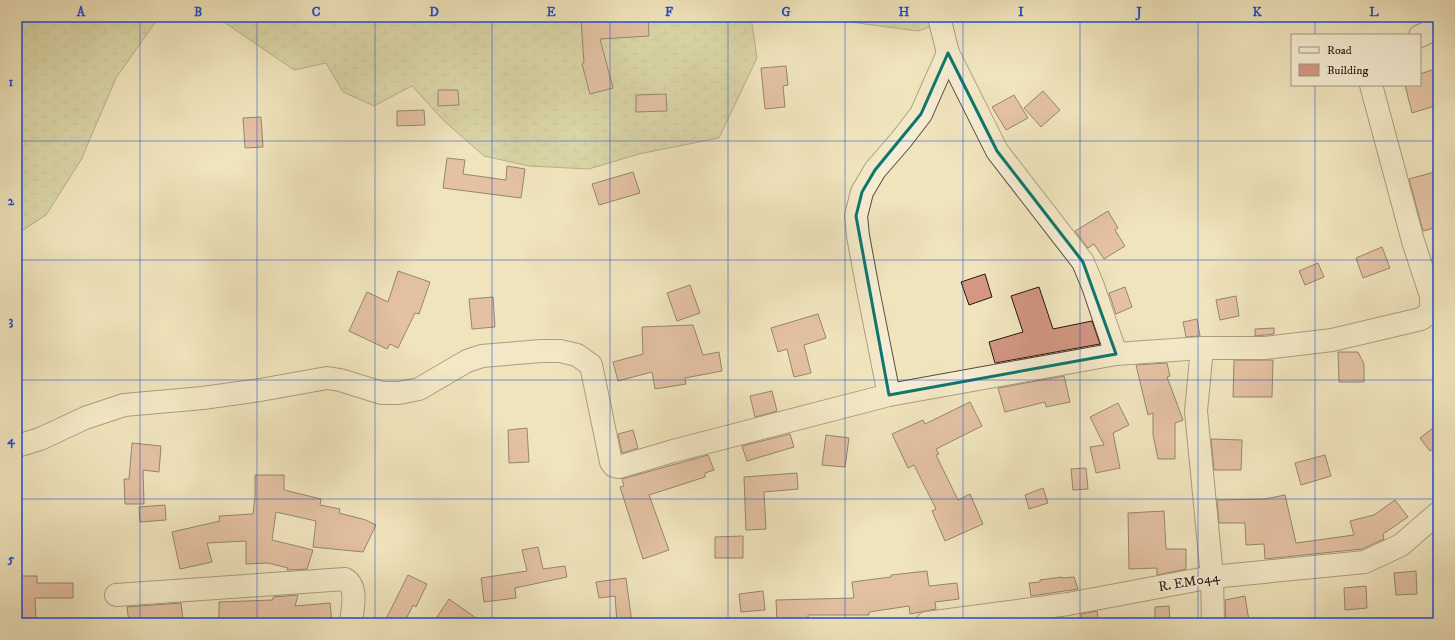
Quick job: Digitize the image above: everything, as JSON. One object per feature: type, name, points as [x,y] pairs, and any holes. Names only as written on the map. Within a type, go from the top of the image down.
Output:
[{"type":"street","points":[[939,17],[948,53],[997,151],[1083,262],[1093,286],[1116,354]]},
{"type":"street","points":[[1421,36],[1438,27]]},
{"type":"street","points":[[889,395],[858,236],[856,216],[862,192],[875,170],[902,140],[920,114],[948,53]]},
{"type":"street","points":[[17,446],[40,439],[86,418],[124,405],[203,398],[327,378],[340,380],[382,392],[399,393],[419,389],[467,361],[482,356],[541,351],[560,351],[577,355],[591,365],[611,462],[614,466],[619,466],[889,395],[1116,354],[1202,348],[1265,348],[1332,340],[1421,319],[1432,312],[1431,296],[1413,241],[1371,86]]},
{"type":"street","points":[[1202,348],[1196,411],[1212,577],[1212,623]]},
{"type":"street","name":"R. EM044","points":[[927,623],[991,619],[1212,577],[1365,562],[1401,545],[1438,513]]},
{"type":"street","points":[[116,595],[346,579],[350,582],[353,588],[354,597],[351,623]]},
{"type":"highlighted area","points":[[948,53],[997,151],[1083,262],[1116,354],[889,395],[856,216],[862,192],[875,170],[921,114]]},
{"type":"green space","points":[[17,17],[159,17],[116,78],[81,160],[46,215],[17,234]]},
{"type":"green space","points":[[197,17],[751,17],[757,58],[719,138],[639,154],[589,169],[529,166],[484,156],[443,120],[412,86],[374,106],[343,92],[326,63],[294,70],[221,20]]},
{"type":"green space","points":[[845,17],[953,17],[953,19],[918,31],[850,22]]},
{"type":"building","points":[[648,17],[649,36],[600,39],[613,88],[590,94],[582,64],[584,63],[581,19]]},
{"type":"building","points":[[786,66],[788,85],[783,86],[785,107],[765,109],[761,68]]},
{"type":"building","points":[[1438,68],[1438,105],[1412,113],[1405,86],[1421,86],[1421,74]]},
{"type":"building","points":[[438,90],[458,90],[459,105],[438,106]]},
{"type":"building","points":[[1043,91],[1060,110],[1041,127],[1024,108]]},
{"type":"building","points":[[666,94],[667,111],[636,112],[636,95]]},
{"type":"building","points":[[1014,95],[1028,118],[1006,130],[992,107]]},
{"type":"building","points":[[424,110],[425,125],[397,126],[397,111]]},
{"type":"building","points":[[261,117],[263,147],[245,148],[243,118]]},
{"type":"building","points":[[447,158],[465,160],[463,174],[506,180],[507,166],[525,169],[521,198],[443,188]]},
{"type":"building","points":[[1438,171],[1438,227],[1423,231],[1409,179]]},
{"type":"building","points":[[633,172],[640,193],[599,205],[592,184]]},
{"type":"building","points":[[1108,211],[1118,228],[1115,230],[1125,246],[1104,259],[1094,244],[1088,248],[1075,231]]},
{"type":"building","points":[[1382,247],[1390,268],[1363,278],[1356,258]]},
{"type":"building","points":[[1318,263],[1324,277],[1305,285],[1299,271]]},
{"type":"building","points":[[398,271],[430,282],[419,314],[415,313],[398,348],[390,344],[387,349],[349,331],[367,292],[388,302]]},
{"type":"building","points":[[985,274],[992,297],[969,305],[961,282]]},
{"type":"building","points":[[690,285],[700,313],[677,321],[667,293]]},
{"type":"building","points":[[1039,287],[1053,329],[1092,321],[1100,344],[995,363],[989,342],[1023,332],[1011,296]]},
{"type":"building","points":[[1125,287],[1132,307],[1116,314],[1109,293]]},
{"type":"building","points":[[1236,296],[1239,316],[1220,320],[1216,300]]},
{"type":"building","points":[[493,297],[495,327],[472,329],[469,299]]},
{"type":"building","points":[[818,314],[826,338],[804,345],[811,373],[794,377],[787,349],[778,352],[771,328]]},
{"type":"building","points":[[1197,319],[1200,336],[1186,337],[1183,322]]},
{"type":"building","points":[[693,325],[703,355],[719,352],[722,371],[685,378],[686,384],[655,389],[652,372],[618,381],[613,362],[643,354],[642,327]]},
{"type":"building","points":[[1274,328],[1274,334],[1255,336],[1255,329]]},
{"type":"building","points":[[1338,352],[1358,352],[1364,364],[1364,382],[1339,382]]},
{"type":"building","points":[[1234,360],[1273,360],[1272,397],[1233,397]]},
{"type":"building","points":[[1167,363],[1170,376],[1167,377],[1183,420],[1175,423],[1175,459],[1158,459],[1153,435],[1153,413],[1148,415],[1136,365]]},
{"type":"building","points":[[1064,376],[1070,402],[1046,407],[1045,402],[1005,412],[998,388]]},
{"type":"building","points":[[772,391],[777,411],[755,417],[750,396]]},
{"type":"building","points":[[970,402],[982,426],[936,449],[939,454],[936,455],[958,500],[970,494],[983,524],[945,541],[932,511],[936,509],[914,465],[908,468],[892,434],[923,420],[925,424]]},
{"type":"building","points":[[1118,403],[1129,425],[1113,433],[1120,468],[1096,473],[1090,447],[1104,445],[1090,417]]},
{"type":"building","points":[[1438,424],[1438,445],[1430,451],[1420,438]]},
{"type":"building","points":[[527,428],[529,462],[509,463],[508,430]]},
{"type":"building","points":[[633,430],[638,448],[622,453],[618,434]]},
{"type":"building","points":[[790,434],[794,447],[747,461],[742,446]]},
{"type":"building","points":[[826,435],[849,438],[845,467],[822,465]]},
{"type":"building","points":[[1211,439],[1242,440],[1241,470],[1214,470]]},
{"type":"building","points":[[132,443],[161,446],[159,472],[143,470],[144,504],[125,504],[124,479],[129,479]]},
{"type":"building","points":[[708,455],[714,470],[705,473],[705,477],[649,495],[669,550],[643,559],[620,487],[624,486],[622,479]]},
{"type":"building","points":[[1325,455],[1331,476],[1301,485],[1295,463]]},
{"type":"building","points":[[1086,468],[1088,489],[1073,490],[1071,469]]},
{"type":"building","points":[[797,473],[798,489],[764,492],[766,529],[746,530],[744,477]]},
{"type":"building","points":[[255,475],[284,475],[284,490],[321,499],[320,505],[340,509],[339,513],[366,520],[376,525],[363,552],[313,547],[316,521],[276,512],[272,540],[313,550],[307,569],[287,570],[288,568],[268,563],[246,564],[246,541],[207,543],[212,562],[180,569],[172,532],[220,521],[219,516],[253,514]]},
{"type":"building","points":[[1043,488],[1048,503],[1029,509],[1025,495]]},
{"type":"building","points":[[1285,495],[1296,543],[1354,535],[1350,521],[1374,515],[1395,500],[1408,517],[1383,534],[1384,539],[1362,549],[1265,559],[1264,544],[1246,545],[1245,523],[1219,523],[1217,500],[1265,499]]},
{"type":"building","points":[[165,505],[166,520],[140,522],[139,507]]},
{"type":"building","points":[[1164,511],[1166,549],[1186,549],[1186,569],[1157,575],[1157,568],[1129,569],[1128,513]]},
{"type":"building","points":[[743,536],[743,558],[715,558],[715,537]]},
{"type":"building","points":[[538,547],[543,569],[565,566],[567,577],[515,588],[516,598],[484,602],[481,578],[527,571],[522,550]]},
{"type":"building","points":[[927,571],[929,586],[957,583],[959,599],[935,602],[936,609],[910,614],[909,606],[869,612],[869,615],[808,615],[808,623],[777,623],[776,600],[854,598],[852,582],[891,577],[891,575]]},
{"type":"building","points":[[1416,571],[1417,594],[1396,595],[1394,573]]},
{"type":"building","points":[[408,575],[427,584],[416,607],[413,605],[404,623],[384,623]]},
{"type":"building","points":[[17,576],[37,576],[37,583],[73,583],[73,598],[35,598],[36,623],[17,623]]},
{"type":"building","points":[[1062,577],[1074,577],[1078,589],[1031,596],[1029,583]]},
{"type":"building","points":[[626,578],[632,623],[617,623],[615,596],[599,598],[596,582]]},
{"type":"building","points":[[1366,586],[1367,608],[1345,610],[1344,588]]},
{"type":"building","points":[[763,591],[765,610],[741,612],[739,594]]},
{"type":"building","points":[[298,595],[295,606],[330,603],[332,623],[309,623],[309,621],[219,623],[219,602],[273,600],[273,597]]},
{"type":"building","points":[[1245,596],[1249,621],[1226,623],[1225,600]]},
{"type":"building","points":[[449,599],[483,623],[433,623]]},
{"type":"building","points":[[181,603],[183,621],[170,623],[159,623],[159,621],[129,623],[127,607]]},
{"type":"building","points":[[1169,606],[1170,623],[1155,623],[1155,607]]},
{"type":"building","points":[[1097,611],[1099,623],[1082,623],[1081,614]]}]
